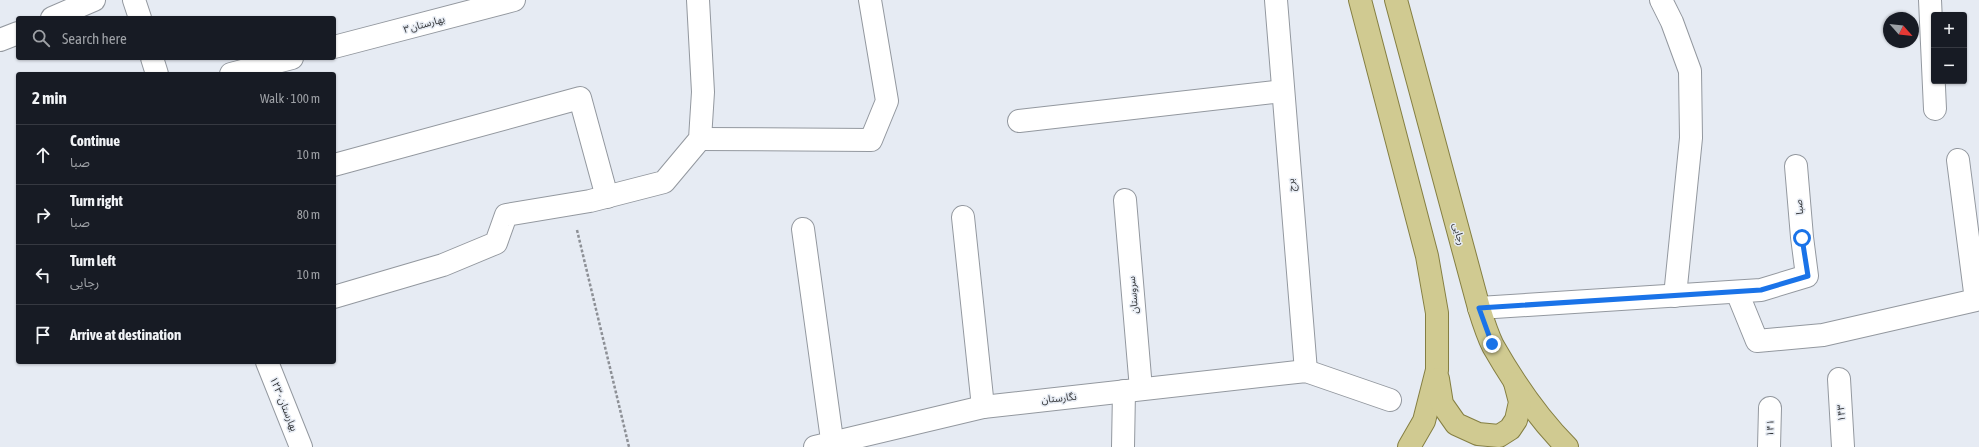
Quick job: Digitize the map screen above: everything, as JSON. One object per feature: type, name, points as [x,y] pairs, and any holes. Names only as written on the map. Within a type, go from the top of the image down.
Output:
[{"type":"main road","points":[[1360,0],[1427,256],[1437,313],[1437,370],[1442,404],[1456,424],[1478,434],[1499,436],[1510,428],[1516,420],[1520,402],[1514,379]]},
{"type":"main road","name":"رجایی","points":[[1396,0],[1479,308],[1492,344],[1514,379],[1553,433],[1567,447]]},
{"type":"main road","points":[[1410,447],[1424,421],[1437,370]]},
{"type":"street","points":[[57,16],[94,0]]},
{"type":"street","points":[[134,0],[139,16]]},
{"type":"street","name":"بهارستان ۳","points":[[336,46],[514,0]]},
{"type":"street","points":[[336,296],[443,265],[496,243],[506,215],[571,204],[664,182],[700,139],[703,92],[698,0]]},
{"type":"street","points":[[700,139],[871,140],[887,101],[870,0]]},
{"type":"street","name":"برج","points":[[1276,0],[1306,370]]},
{"type":"street","points":[[1662,0],[1672,22],[1690,71],[1690,138],[1675,296]]},
{"type":"street","points":[[1930,0],[1935,109]]},
{"type":"street","points":[[0,40],[16,34]]},
{"type":"street","points":[[153,60],[156,72]]},
{"type":"street","points":[[239,72],[284,60]]},
{"type":"street","points":[[1019,121],[1283,91]]},
{"type":"street","points":[[336,164],[580,98],[607,196]]},
{"type":"street","points":[[1737,292],[1757,341],[1823,335],[1976,300],[1958,160]]},
{"type":"street","name":"صبا","points":[[1479,308],[1761,290],[1808,276],[1802,238],[1796,166]]},
{"type":"street","name":"سروستان","points":[[1123,447],[1133,390],[1125,200]]},
{"type":"street","points":[[963,217],[983,407]]},
{"type":"street","points":[[803,229],[827,445]]},
{"type":"street","name":"بهارستان - ۱۲۳","points":[[268,364],[301,447]]},
{"type":"street","points":[[1306,370],[1390,400]]},
{"type":"street","name":"نگارستان","points":[[827,445],[983,407],[1306,370]]},
{"type":"street","name":"۱۴۳","points":[[1839,379],[1843,447]]},
{"type":"street","name":"۱۴۱","points":[[1769,447],[1770,408]]},
{"type":"path","points":[[571,204],[629,447]]},
{"type":"route","points":[[1492,344],[1479,308],[1761,290],[1808,276],[1802,238]]}]
